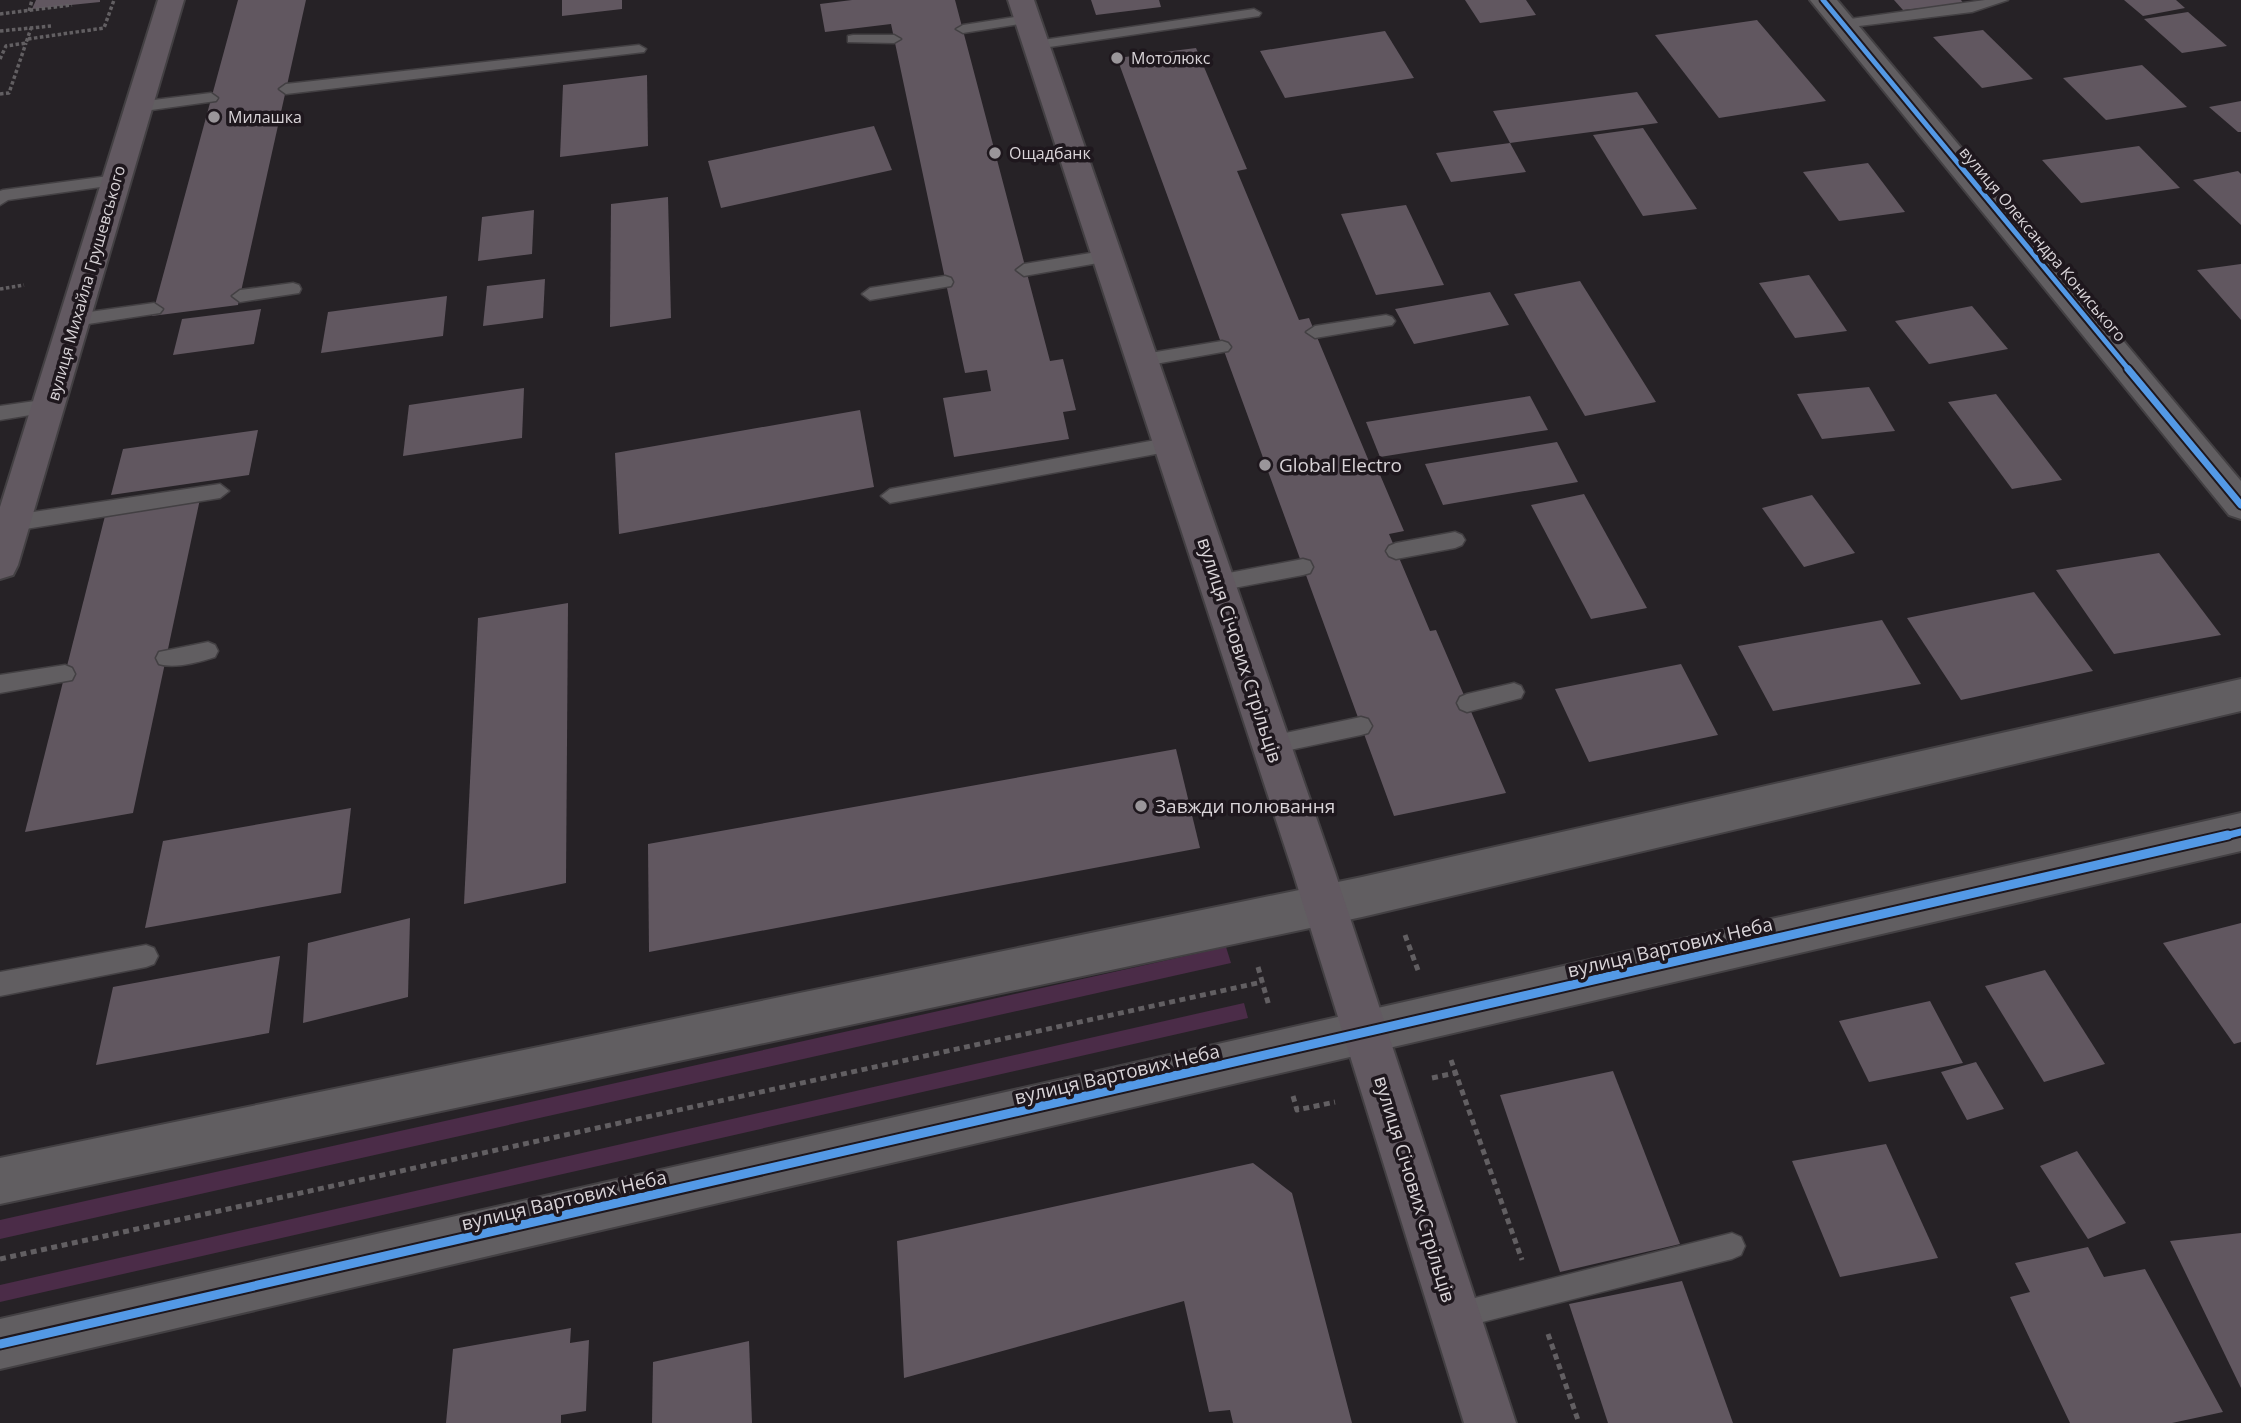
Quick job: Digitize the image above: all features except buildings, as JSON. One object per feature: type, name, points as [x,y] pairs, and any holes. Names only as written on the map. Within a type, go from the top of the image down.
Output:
[{"type":"main road","name":"вулиця Михайла Грушевського","points":[[0,565],[170,0]]},
{"type":"main road","name":"вулиця Січових Стрільців","points":[[1028,21],[1325,905],[1490,1423]]},
{"type":"street","name":"вулиця Олександра Кониського","points":[[1823,0],[2241,505]]},
{"type":"street","points":[[0,1181],[1325,905],[2241,695]]},
{"type":"street","name":"вулиця Вартових Неба","points":[[0,1345],[2241,832]]},
{"type":"lane","points":[[1843,24],[1972,8],[2001,0]]},
{"type":"lane","points":[[963,29],[1028,21],[1254,13]]},
{"type":"lane","points":[[853,39],[894,39]]},
{"type":"lane","points":[[286,89],[639,49]]},
{"type":"lane","points":[[137,107],[211,98]]},
{"type":"lane","points":[[0,200],[3,195],[116,180]]},
{"type":"lane","points":[[1024,270],[1109,256]]},
{"type":"lane","points":[[870,293],[945,282]]},
{"type":"lane","points":[[240,296],[293,289]]},
{"type":"lane","points":[[75,320],[154,309]]},
{"type":"lane","points":[[1315,332],[1386,321]]},
{"type":"lane","points":[[1144,360],[1222,347]]},
{"type":"lane","points":[[0,414],[50,406]]},
{"type":"lane","points":[[890,496],[1172,444]]},
{"type":"lane","points":[[13,523],[219,491]]},
{"type":"lane","points":[[1396,551],[1455,540]]},
{"type":"lane","points":[[1218,583],[1303,567]]},
{"type":"lane","points":[[166,658],[208,651]]},
{"type":"lane","points":[[0,684],[65,674]]},
{"type":"lane","points":[[1467,703],[1514,692]]},
{"type":"lane","points":[[1271,745],[1361,726]]},
{"type":"lane","points":[[0,984],[146,956]]},
{"type":"lane","points":[[1455,1316],[1732,1246]]},
{"type":"path","points":[[29,11],[32,0]]},
{"type":"path","points":[[0,46],[104,28],[114,0]]},
{"type":"path","points":[[0,14],[72,5]]},
{"type":"path","points":[[0,31],[51,26]]},
{"type":"path","points":[[0,94],[9,93],[32,28]]},
{"type":"path","points":[[0,59],[6,46]]},
{"type":"path","points":[[0,289],[24,285]]},
{"type":"path","points":[[1389,890],[1579,1423]]},
{"type":"path","points":[[0,1259],[1262,982]]},
{"type":"shaded area","points":[[1226,947],[1231,963],[0,1239],[0,1220]]},
{"type":"shaded area","points":[[1244,1003],[1248,1018],[0,1302],[0,1285]]},
{"type":"cycle path","points":[[1823,0],[2241,505]]},
{"type":"cycle path","points":[[0,1344],[2241,832]]},
{"type":"place","name":"Мотолюкс","points":[[1117,58]]},
{"type":"place","name":"Милашка","points":[[214,117]]},
{"type":"place","name":"Ощадбанк","points":[[995,153]]},
{"type":"place","name":"Global Electro","points":[[1265,465]]},
{"type":"place","name":"Завжди полювання","points":[[1141,806]]}]
